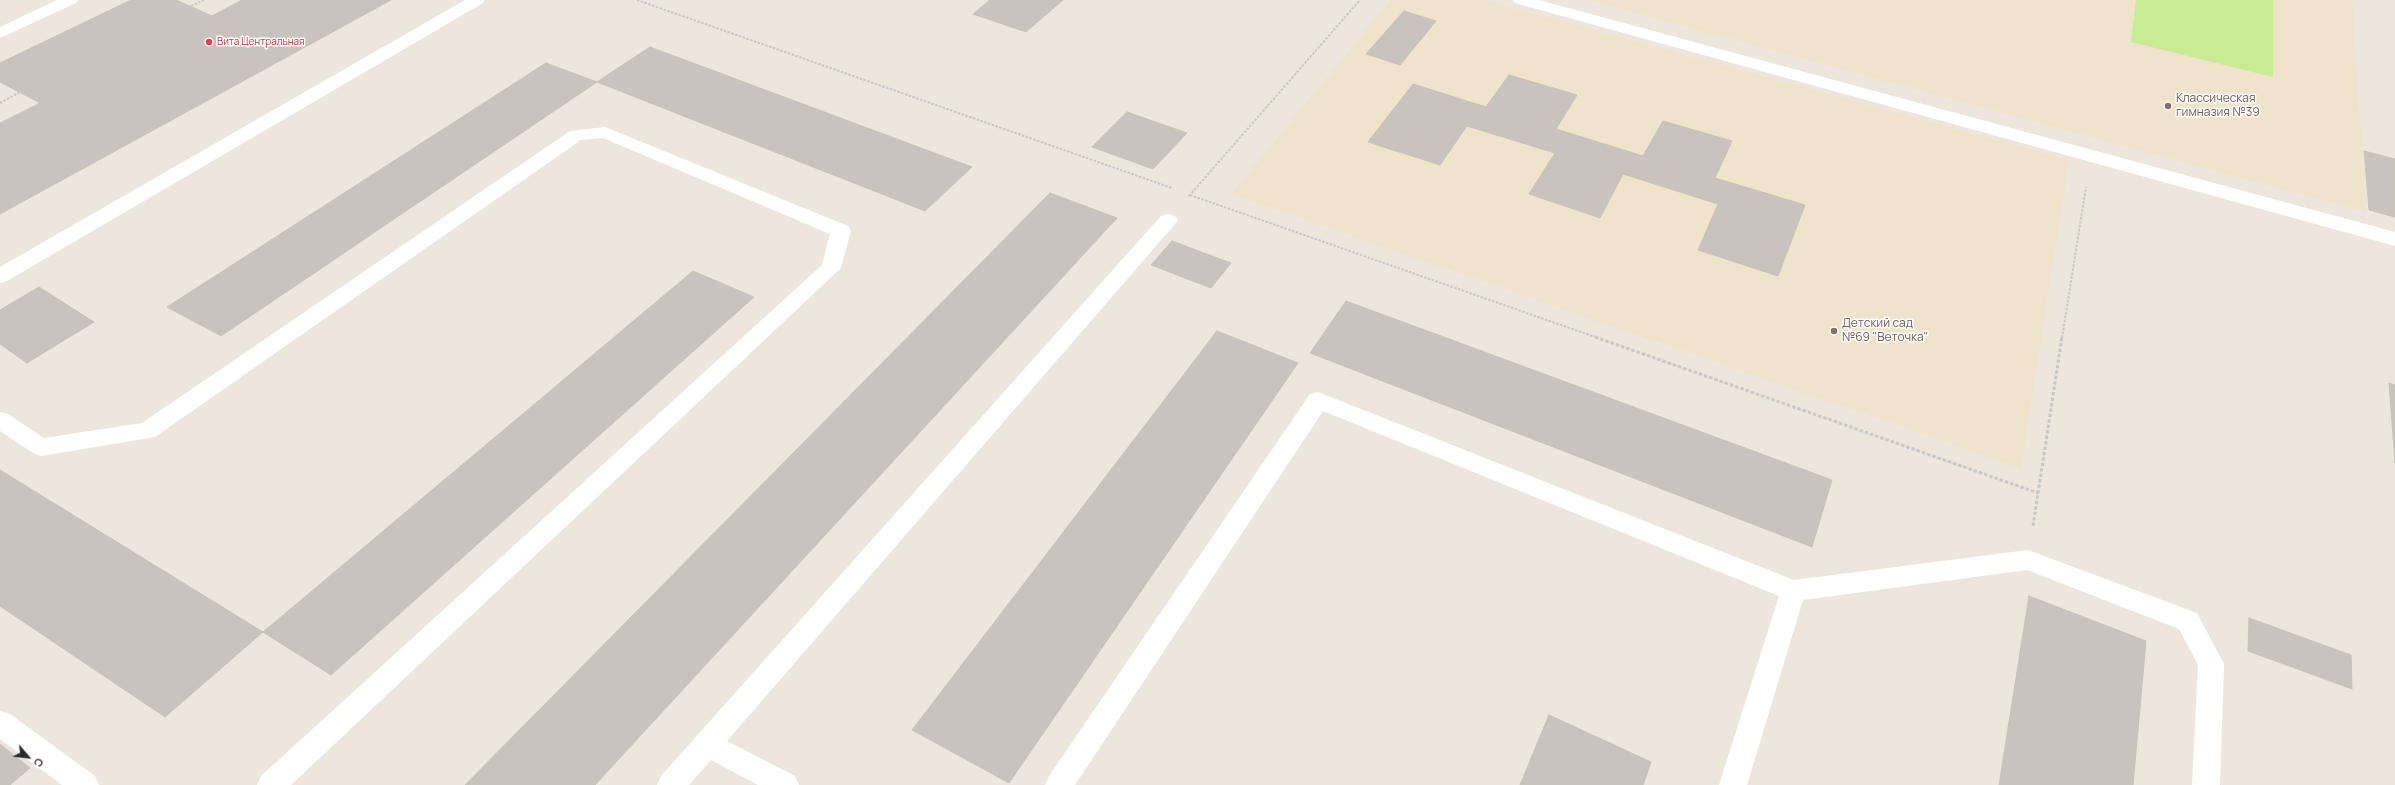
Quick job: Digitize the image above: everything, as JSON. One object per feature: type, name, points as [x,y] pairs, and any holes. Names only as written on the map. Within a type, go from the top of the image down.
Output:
[{"type":"main road","points":[[0,33],[70,0]]},
{"type":"main road","points":[[0,276],[477,0]]},
{"type":"main road","points":[[1521,0],[2395,239]]},
{"type":"main road","points":[[0,420],[42,448],[146,431],[576,135],[605,132],[840,231],[831,268],[271,785]]},
{"type":"main road","points":[[671,785],[1168,220]]},
{"type":"main road","points":[[1059,785],[1318,400],[1793,591],[2028,560],[2188,621],[2211,664],[2206,785]]},
{"type":"main road","points":[[1734,785],[1793,591]]},
{"type":"main road","points":[[0,724],[85,785]]},
{"type":"main road","points":[[707,744],[784,785]]},
{"type":"path","points":[[191,6],[204,0]]},
{"type":"path","points":[[637,0],[1175,190]]},
{"type":"path","points":[[1168,220],[1360,0]]},
{"type":"path","points":[[0,103],[20,92]]},
{"type":"path","points":[[2028,560],[2091,156]]},
{"type":"path","points":[[1182,192],[2038,493]]},
{"type":"shaded area","name":"Детский сад №69 \"Веточка\"","points":[[1391,0],[1483,0],[2069,160],[2021,468],[1231,194]]},
{"type":"shaded area","name":"Классическая гимназия №39","points":[[1588,0],[2352,0],[2366,212]]},
{"type":"green space","points":[[2136,0],[2273,0],[2273,77],[2131,42]]},
{"type":"building","points":[[131,0],[176,0],[212,16],[242,0],[391,0],[0,214],[0,123],[40,103],[0,82],[0,63]]},
{"type":"building","points":[[990,0],[1063,0],[1026,32],[973,14]]},
{"type":"building","points":[[1404,11],[1436,21],[1400,65],[1366,54]]},
{"type":"building","points":[[650,47],[972,167],[925,211],[597,82]]},
{"type":"building","points":[[546,63],[597,82],[221,336],[167,307]]},
{"type":"building","points":[[1509,75],[1577,95],[1556,129],[1643,156],[1663,121],[1732,141],[1715,178],[1805,205],[1778,276],[1698,250],[1718,204],[1623,174],[1600,218],[1529,194],[1555,153],[1467,126],[1440,165],[1368,142],[1413,84],[1486,107]]},
{"type":"building","points":[[1127,112],[1187,133],[1153,169],[1092,147]]},
{"type":"building","points":[[2364,151],[2395,159],[2395,217],[2369,210]]},
{"type":"building","points":[[1050,193],[1117,218],[595,785],[465,785]]},
{"type":"building","points":[[1172,241],[1231,263],[1211,288],[1151,265]]},
{"type":"building","points":[[693,271],[754,297],[331,675],[263,632]]},
{"type":"building","points":[[39,287],[94,322],[27,363],[0,344],[0,310]]},
{"type":"building","points":[[1346,301],[1832,480],[1812,547],[1310,353]]},
{"type":"building","points":[[1217,331],[1298,363],[1009,783],[912,730]]},
{"type":"building","points":[[2389,383],[2395,385],[2395,463]]},
{"type":"building","points":[[0,470],[263,632],[165,717],[0,606]]},
{"type":"building","points":[[2029,596],[2146,641],[2133,785],[1999,785]]},
{"type":"building","points":[[2249,618],[2351,655],[2352,689],[2248,651]]},
{"type":"building","points":[[1549,715],[1651,762],[1643,785],[1520,785]]},
{"type":"building","points":[[0,744],[30,768],[10,785],[0,785]]},
{"type":"place","name":"Вита Центральная","points":[[209,42]]},
{"type":"place","name":"Классическая гимназия №39","points":[[2168,106]]},
{"type":"place","name":"Детский сад №69 \"Веточка\"","points":[[1834,331]]}]
